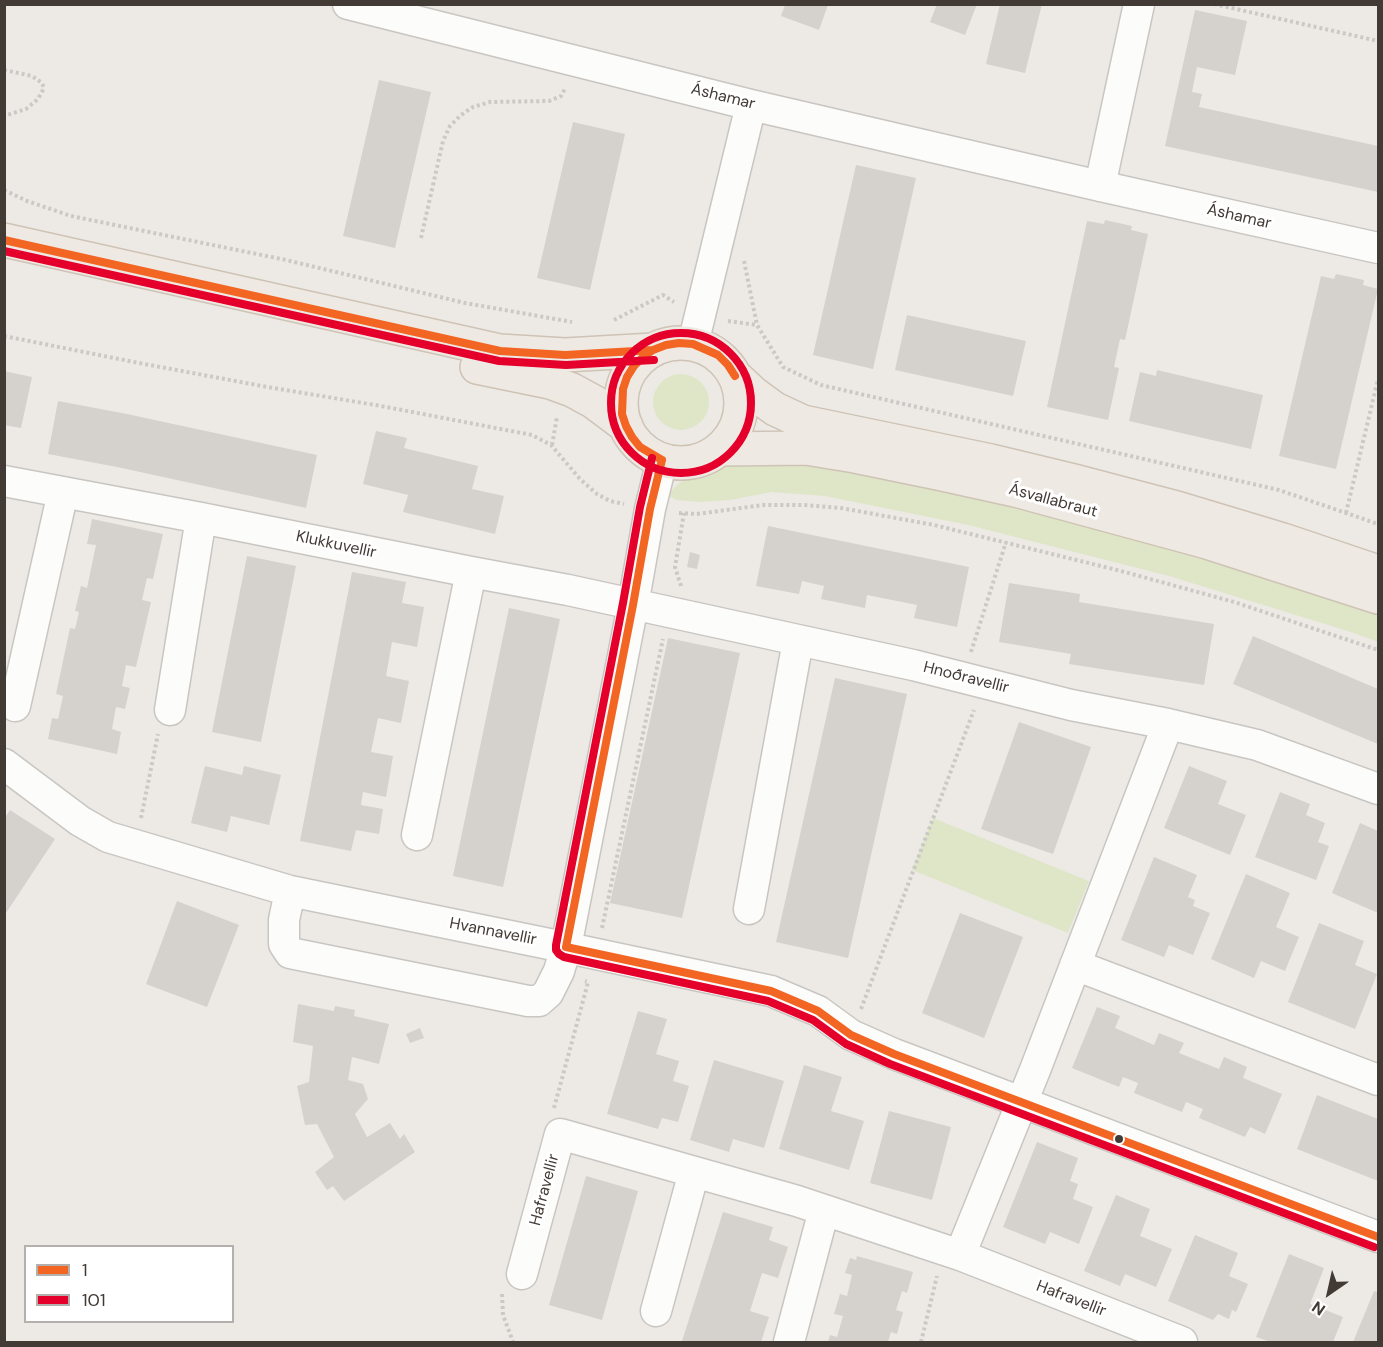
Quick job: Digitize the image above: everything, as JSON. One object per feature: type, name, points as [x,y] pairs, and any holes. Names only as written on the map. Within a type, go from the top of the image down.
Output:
[{"type":"main road","points":[[4,240],[500,351],[566,355],[653,350]]},
{"type":"main road","points":[[4,261],[550,382],[572,390],[594,402],[626,426]]},
{"type":"main road","points":[[693,344],[718,355],[735,376],[741,398],[739,421],[728,441],[712,455],[682,463],[662,460],[640,447],[632,437],[622,414],[623,389],[634,366],[653,350],[666,345],[693,344]]},
{"type":"main road","name":"Ásvallabraut","points":[[735,376],[775,409],[803,422],[1074,481],[1180,509],[1378,572]]},
{"type":"main road","name":"Ásvallabraut","points":[[720,449],[806,448],[855,456],[1019,491],[1207,542],[1378,597]]},
{"type":"street","name":"Áshamar","points":[[348,4],[752,105],[1378,248]]},
{"type":"street","points":[[1100,186],[1139,4]]},
{"type":"street","points":[[693,344],[752,105]]},
{"type":"street","points":[[290,891],[284,920],[284,933],[285,944],[290,953],[528,1001],[539,1001],[548,993],[567,947],[650,509],[662,460]]},
{"type":"street","name":"Klukkuvellir","points":[[4,481],[568,590],[633,605]]},
{"type":"street","points":[[15,706],[63,492]]},
{"type":"street","points":[[170,710],[201,518]]},
{"type":"street","points":[[417,835],[471,572]]},
{"type":"street","name":"Hnoðravellir","points":[[633,605],[973,679],[1071,705],[1168,724],[1257,745],[1378,789]]},
{"type":"street","points":[[749,909],[798,641]]},
{"type":"street","points":[[951,1252],[1022,1102],[1168,724]]},
{"type":"street","name":"Hvannavellir","points":[[4,764],[80,820],[108,837],[290,891],[771,991],[818,1011],[851,1035],[894,1054],[1378,1237]]},
{"type":"street","points":[[1075,965],[1378,1080]]},
{"type":"street","name":"Hafravellir","points":[[522,1275],[560,1134],[824,1210],[951,1252],[1182,1342]]},
{"type":"street","points":[[656,1311],[694,1172]]},
{"type":"street","points":[[789,1342],[824,1210]]},
{"type":"path","points":[[1214,4],[1378,41]]},
{"type":"path","points":[[422,238],[443,141],[450,126],[460,115],[473,107],[490,102],[549,101],[561,96],[575,61]]},
{"type":"path","points":[[4,70],[32,76],[42,83],[44,88],[39,99],[26,109],[4,116]]},
{"type":"path","points":[[743,257],[757,325]]},
{"type":"path","points":[[4,336],[532,435],[552,445],[579,479],[597,494],[610,501],[673,513],[715,512],[770,505],[804,505],[841,508],[934,525],[1121,571],[1234,602],[1378,650]]},
{"type":"path","points":[[1346,513],[1378,379]]},
{"type":"path","points":[[596,954],[667,621],[679,615],[683,592],[675,567],[684,513]]},
{"type":"path","points":[[851,1035],[977,702],[970,651],[1006,542]]},
{"type":"path","points":[[132,817],[141,821],[159,728],[170,710]]},
{"type":"path","points":[[921,1342],[951,1252]]},
{"type":"green space","points":[[681,374],[696,379],[704,387],[709,402],[704,417],[696,425],[681,430],[666,425],[658,417],[653,402],[658,387],[666,379]]},
{"type":"green space","points":[[785,456],[1086,520],[1378,609],[1378,642],[1169,576],[968,525],[825,496],[772,492],[730,500],[700,502],[676,500],[667,495],[689,476],[737,461]]},
{"type":"green space","points":[[933,818],[1089,881],[1068,933],[912,870]]},
{"type":"building","points":[[937,4],[977,4],[965,35],[930,22]]},
{"type":"building","points":[[1000,4],[1042,4],[1025,73],[986,64]]},
{"type":"building","points":[[785,5],[828,5],[819,30],[781,16]]},
{"type":"building","points":[[1195,10],[1247,21],[1235,75],[1197,67],[1192,92],[1202,94],[1199,107],[1378,146],[1378,192],[1165,146]]},
{"type":"building","points":[[379,80],[431,92],[395,248],[343,236]]},
{"type":"building","points":[[573,122],[625,134],[590,290],[537,278]]},
{"type":"building","points":[[856,165],[916,178],[873,369],[813,355]]},
{"type":"building","points":[[1105,220],[1132,226],[1131,230],[1148,234],[1125,340],[1120,339],[1114,367],[1119,368],[1108,420],[1047,407],[1087,221],[1104,224]]},
{"type":"building","points":[[1336,274],[1364,280],[1363,285],[1378,289],[1336,469],[1279,456],[1321,276],[1334,279]]},
{"type":"building","points":[[907,315],[1026,341],[1013,396],[895,370]]},
{"type":"building","points":[[1157,370],[1263,395],[1251,449],[1129,421],[1140,372],[1156,376]]},
{"type":"building","points":[[4,371],[32,377],[21,428],[4,425]]},
{"type":"building","points":[[58,401],[317,455],[306,508],[48,454]]},
{"type":"building","points":[[376,431],[407,438],[404,448],[478,466],[472,489],[504,496],[495,534],[403,512],[408,495],[363,484]]},
{"type":"building","points":[[92,519],[163,534],[153,579],[147,578],[142,600],[151,602],[136,667],[126,665],[122,686],[130,688],[125,709],[116,707],[112,729],[121,732],[117,754],[48,739],[52,718],[58,719],[63,696],[56,694],[70,628],[75,629],[79,612],[75,611],[81,586],[87,588],[96,545],[87,544]]},
{"type":"building","points":[[768,526],[969,567],[957,627],[914,618],[917,605],[867,595],[865,608],[821,599],[824,586],[802,581],[799,594],[756,586]]},
{"type":"building","points":[[690,552],[700,555],[697,569],[687,567]]},
{"type":"building","points":[[247,556],[296,566],[261,742],[212,732]]},
{"type":"building","points":[[352,572],[406,582],[402,603],[424,607],[417,647],[392,642],[386,676],[409,681],[401,723],[378,718],[371,752],[393,756],[386,797],[363,792],[361,805],[383,809],[379,834],[356,830],[351,851],[300,841]]},
{"type":"building","points":[[1009,583],[1080,594],[1079,602],[1214,624],[1204,685],[1069,664],[1071,654],[999,642]]},
{"type":"building","points":[[509,608],[560,619],[503,887],[453,876]]},
{"type":"building","points":[[1253,636],[1378,689],[1378,744],[1233,684]]},
{"type":"building","points":[[668,638],[740,653],[682,918],[610,903]]},
{"type":"building","points":[[835,678],[907,694],[848,958],[776,942]]},
{"type":"building","points":[[1019,722],[1091,747],[1053,854],[981,829]]},
{"type":"building","points":[[205,766],[242,775],[244,766],[281,775],[269,825],[231,816],[227,832],[191,823]]},
{"type":"building","points":[[1189,766],[1227,781],[1218,804],[1246,815],[1230,855],[1164,828]]},
{"type":"building","points":[[1280,792],[1310,804],[1306,815],[1325,823],[1318,842],[1329,846],[1316,880],[1255,857]]},
{"type":"building","points":[[10,810],[55,839],[4,916],[4,819]]},
{"type":"building","points":[[1360,823],[1378,831],[1378,913],[1332,893]]},
{"type":"building","points":[[1154,857],[1197,875],[1188,897],[1195,900],[1193,906],[1210,913],[1193,955],[1169,945],[1164,957],[1121,940]]},
{"type":"building","points":[[1246,874],[1290,893],[1276,927],[1299,937],[1285,971],[1261,961],[1254,978],[1211,959]]},
{"type":"building","points":[[177,901],[239,925],[207,1007],[146,984]]},
{"type":"building","points":[[960,913],[1023,937],[984,1038],[922,1013]]},
{"type":"building","points":[[1319,923],[1364,941],[1355,965],[1377,974],[1355,1029],[1288,1002]]},
{"type":"building","points":[[298,1004],[334,1011],[335,1006],[355,1010],[354,1016],[389,1024],[379,1064],[352,1057],[348,1080],[363,1084],[368,1099],[355,1114],[367,1137],[390,1123],[400,1139],[404,1134],[415,1152],[344,1201],[333,1186],[327,1190],[315,1172],[334,1157],[317,1124],[305,1125],[297,1086],[309,1082],[313,1046],[293,1042]]},
{"type":"building","points":[[1097,1007],[1120,1016],[1115,1028],[1154,1045],[1159,1033],[1184,1043],[1179,1053],[1219,1069],[1224,1057],[1247,1067],[1243,1078],[1282,1094],[1265,1134],[1250,1127],[1245,1137],[1199,1118],[1203,1109],[1186,1102],[1182,1112],[1134,1093],[1138,1083],[1123,1077],[1119,1087],[1072,1068]]},
{"type":"building","points":[[638,1011],[667,1019],[656,1054],[679,1061],[673,1081],[689,1086],[678,1122],[662,1118],[658,1129],[607,1114]]},
{"type":"building","points":[[420,1028],[424,1038],[410,1043],[406,1034]]},
{"type":"building","points":[[714,1060],[784,1081],[764,1148],[733,1139],[729,1152],[690,1140]]},
{"type":"building","points":[[804,1065],[842,1077],[831,1111],[864,1121],[849,1170],[779,1149]]},
{"type":"building","points":[[1317,1095],[1378,1119],[1378,1181],[1297,1149]]},
{"type":"building","points":[[889,1111],[951,1127],[932,1200],[870,1183]]},
{"type":"building","points":[[1037,1142],[1078,1158],[1070,1181],[1078,1184],[1073,1199],[1093,1207],[1079,1244],[1050,1232],[1045,1244],[1003,1227]]},
{"type":"building","points":[[586,1176],[638,1191],[602,1320],[549,1305]]},
{"type":"building","points":[[1116,1195],[1150,1209],[1140,1236],[1172,1249],[1156,1287],[1125,1274],[1120,1286],[1084,1271]]},
{"type":"building","points":[[723,1212],[773,1227],[769,1240],[788,1247],[778,1278],[762,1273],[750,1311],[769,1317],[761,1342],[682,1341]]},
{"type":"building","points":[[1195,1235],[1238,1253],[1229,1276],[1248,1284],[1236,1312],[1232,1310],[1229,1319],[1218,1314],[1213,1320],[1168,1301]]},
{"type":"building","points":[[1289,1254],[1324,1268],[1310,1304],[1343,1317],[1333,1342],[1271,1342],[1256,1337]]},
{"type":"building","points":[[857,1256],[913,1272],[907,1293],[902,1291],[896,1310],[903,1312],[897,1334],[891,1332],[888,1342],[828,1342],[830,1335],[837,1337],[843,1316],[834,1314],[840,1294],[847,1296],[852,1275],[845,1273],[850,1258],[856,1260]]},
{"type":"building","points":[[1374,1291],[1378,1292],[1378,1342],[1353,1342]]},
{"type":"transit line","name":"1","points":[[4,240],[500,351],[565,355],[653,350]]},
{"type":"transit line","name":"101","points":[[4,251],[499,361],[566,365],[654,360]]},
{"type":"transit line","name":"101","points":[[681,333],[708,338],[731,353],[746,376],[751,403],[746,430],[731,453],[708,468],[681,473],[654,468],[631,453],[616,430],[611,403],[616,376],[631,353],[654,338],[681,333]]},
{"type":"transit line","name":"1","points":[[662,460],[640,447],[632,437],[622,414],[623,389],[634,366],[653,350],[666,345],[693,344],[718,355],[735,376]]},
{"type":"transit line","name":"101","points":[[652,458],[640,507],[556,945],[559,954],[564,957],[768,1001],[813,1020],[846,1044],[890,1064],[1374,1247]]},
{"type":"transit line","name":"1","points":[[566,947],[650,509],[662,460]]},
{"type":"transit line","name":"1","points":[[566,947],[771,991],[818,1011],[851,1035],[894,1054],[1378,1237]]}]
